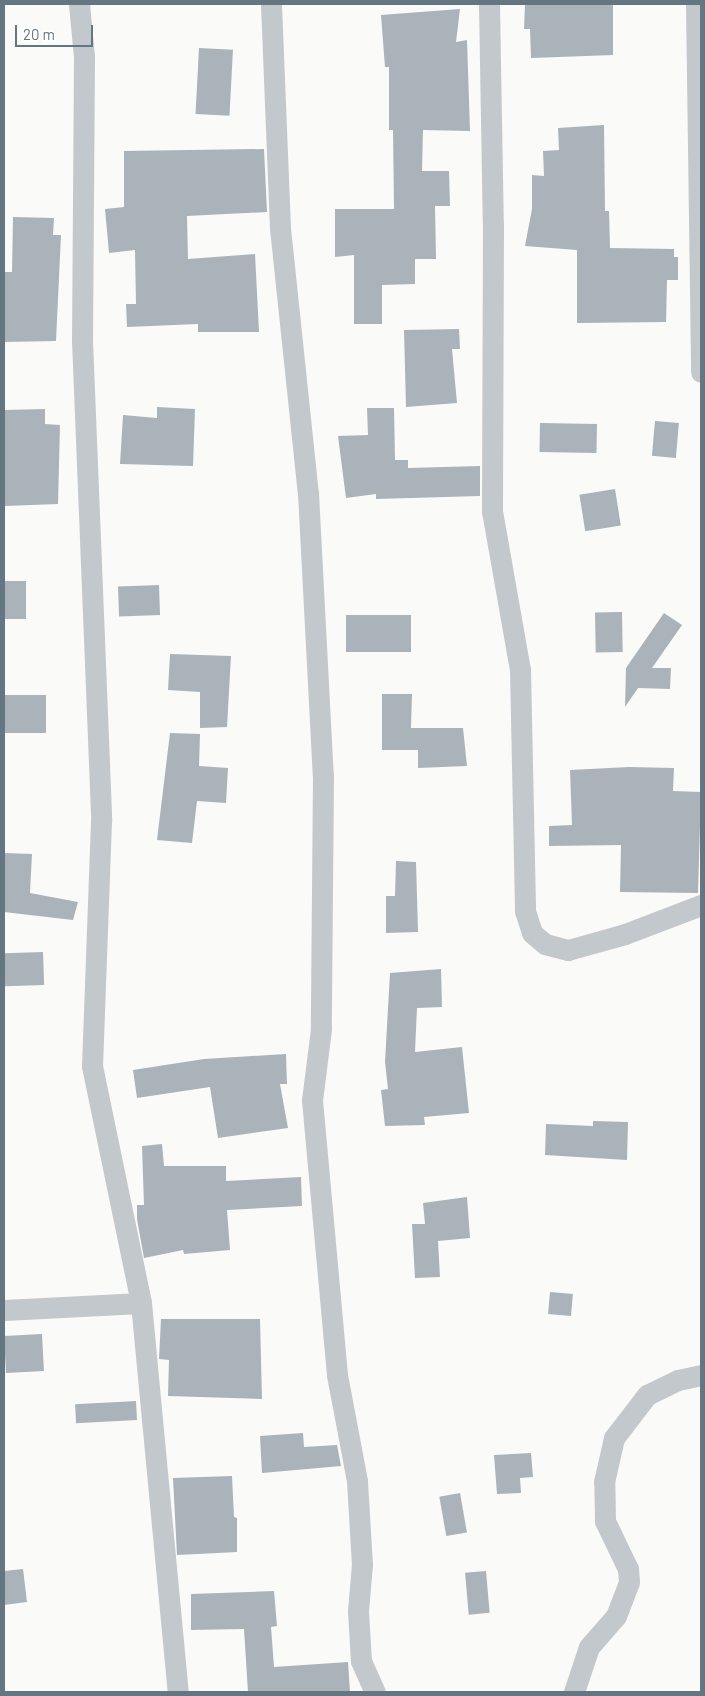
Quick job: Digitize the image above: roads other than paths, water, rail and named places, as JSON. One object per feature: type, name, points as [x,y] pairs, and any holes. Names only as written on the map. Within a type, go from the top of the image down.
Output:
[{"type":"street","points":[[79,4],[84,57],[82,340],[102,821],[92,1066],[141,1303],[178,1692]]},
{"type":"street","points":[[271,4],[280,228],[308,493],[323,776],[321,1029],[312,1100],[337,1375],[358,1481],[362,1564],[358,1610],[361,1661],[375,1692]]},
{"type":"street","points":[[489,4],[493,224],[492,512],[520,670],[525,911],[532,934],[545,944],[568,950],[625,934],[701,905]]},
{"type":"street","points":[[696,4],[701,372]]},
{"type":"street","points":[[4,1310],[141,1303]]},
{"type":"street","points":[[574,1692],[589,1647],[616,1616],[629,1582],[628,1569],[605,1520],[604,1482],[614,1438],[647,1395],[678,1380],[701,1375]]}]
